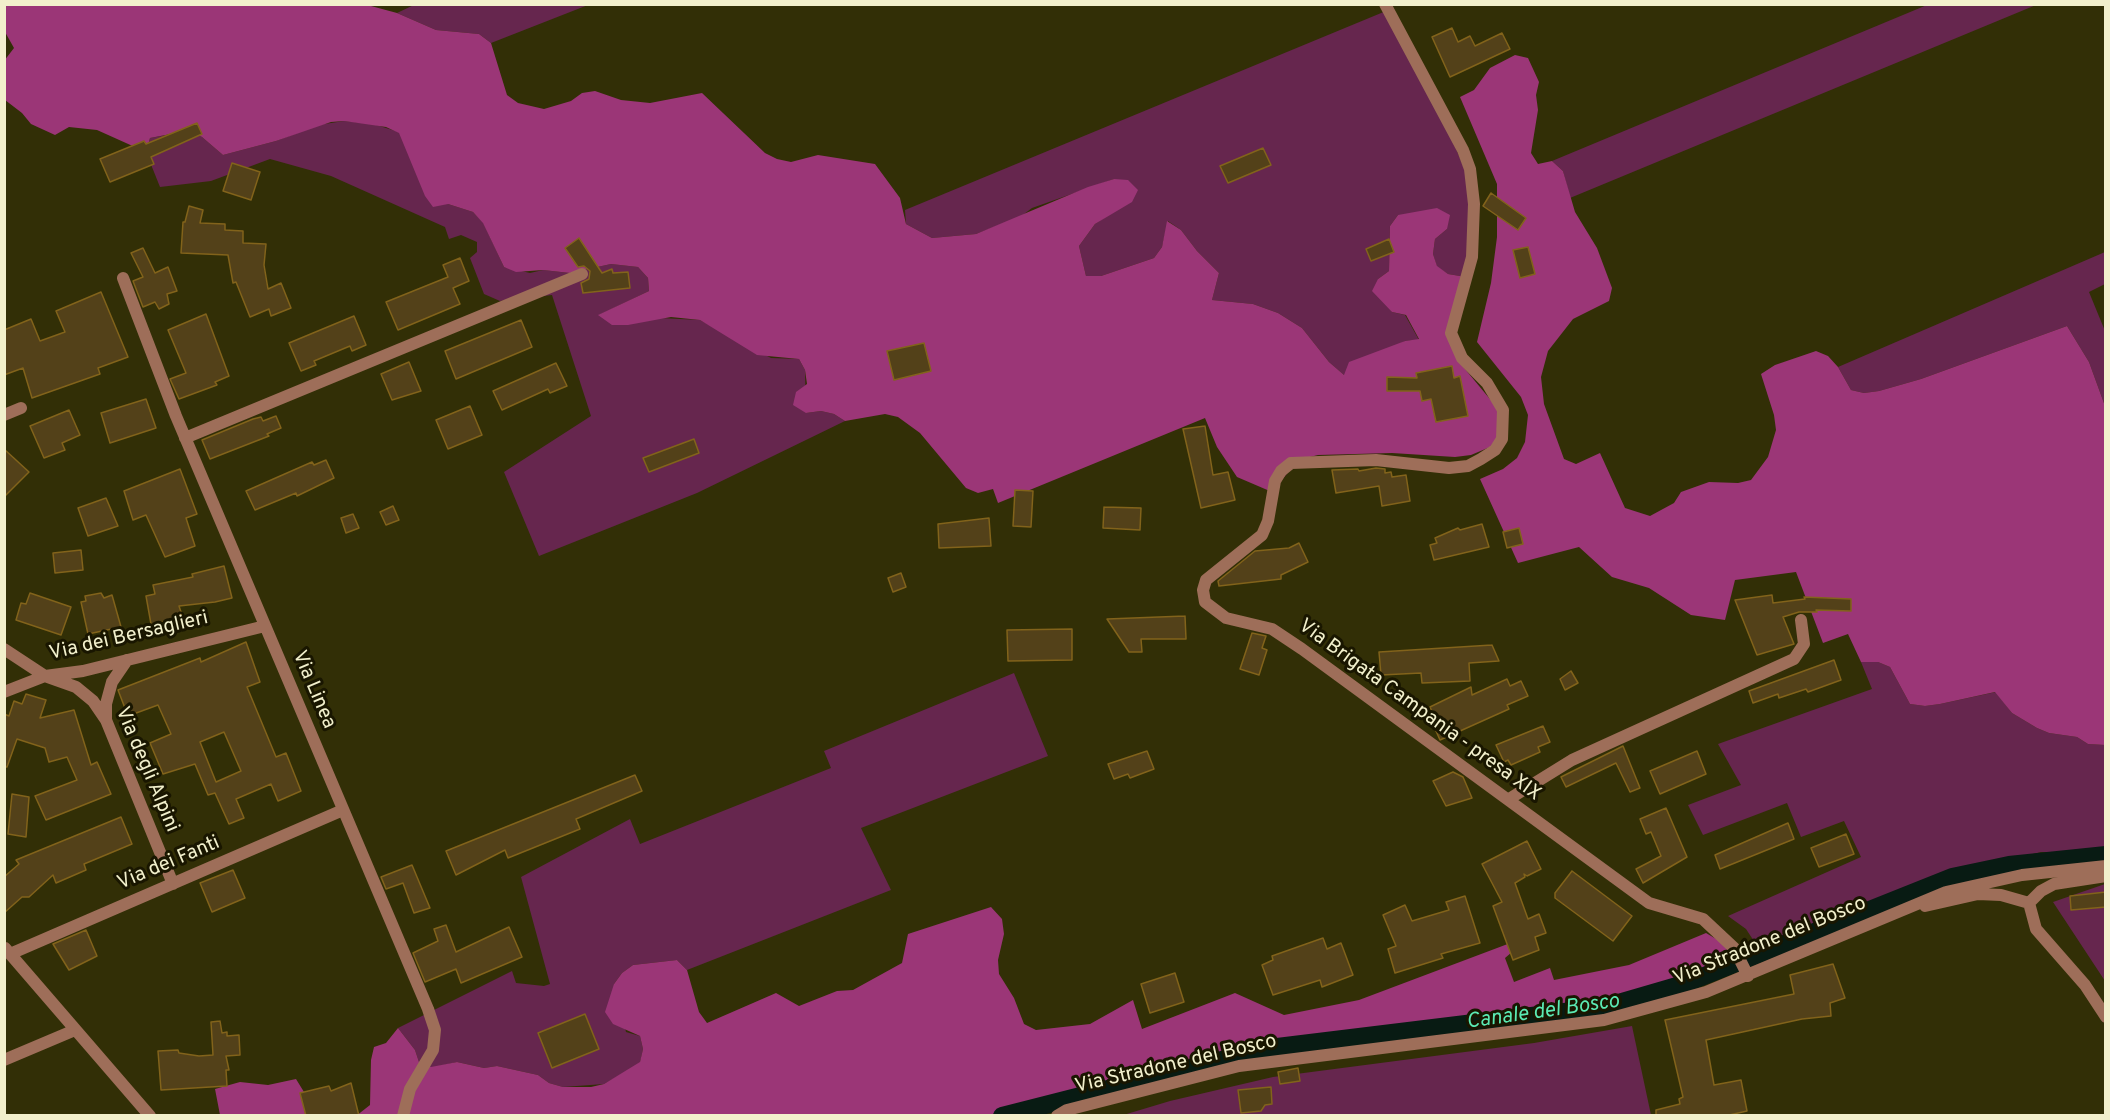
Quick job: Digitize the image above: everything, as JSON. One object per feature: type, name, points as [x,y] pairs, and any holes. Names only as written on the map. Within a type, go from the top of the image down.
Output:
[{"type":"street","name":"Via Brigata Campania - presa XIX","points":[[1385,4],[1463,150],[1470,169],[1474,204],[1472,257],[1452,333],[1462,358],[1487,383],[1503,410],[1502,439],[1495,450],[1468,466],[1449,468],[1376,460],[1291,463],[1281,471],[1275,481],[1268,521],[1262,535],[1211,575],[1203,590],[1205,602],[1214,611],[1232,620],[1272,629],[1286,638],[1649,903],[1684,911],[1703,919],[1734,948],[1748,976]]},
{"type":"street","points":[[185,438],[582,274]]},
{"type":"street","name":"Via Linea","points":[[123,278],[185,438],[435,1030],[433,1050],[410,1089],[403,1116]]},
{"type":"street","points":[[4,415],[21,408]]},
{"type":"street","points":[[1509,799],[1572,760],[1794,659],[1804,644],[1802,620]]},
{"type":"street","name":"Via dei Bersaglieri","points":[[4,693],[45,676],[83,671],[265,626]]},
{"type":"street","name":"Via degli Alpini","points":[[4,650],[45,676],[76,687],[93,701],[106,720],[173,884]]},
{"type":"street","points":[[106,720],[106,704],[112,682],[127,660]]},
{"type":"street","name":"Via dei Fanti","points":[[7,950],[173,884],[343,810]]},
{"type":"street","name":"Via Stradone del Bosco","points":[[1057,1116],[1067,1110],[1239,1066],[1604,1020],[1706,992],[1946,892],[1997,879],[2106,866]]},
{"type":"street","points":[[2029,903],[2041,891],[2054,885],[2106,876]]},
{"type":"street","points":[[1898,911],[1978,894],[2001,895],[2029,903]]},
{"type":"street","points":[[2029,903],[2036,929],[2085,985],[2106,1017]]},
{"type":"street","points":[[7,950],[150,1116]]},
{"type":"street","points":[[4,1060],[75,1030]]},
{"type":"shaded area","points":[[338,4],[371,6],[397,13],[436,30],[479,34],[491,43],[507,95],[518,103],[544,109],[571,101],[582,93],[595,91],[621,100],[650,103],[702,93],[765,153],[777,159],[791,162],[818,155],[875,164],[900,198],[906,224],[932,238],[976,234],[1088,187],[1114,179],[1128,180],[1138,190],[1132,202],[1095,224],[1079,246],[1086,276],[1101,276],[1154,258],[1162,247],[1167,221],[1181,230],[1197,251],[1219,273],[1212,300],[1253,304],[1278,313],[1302,328],[1329,362],[1344,375],[1349,362],[1405,341],[1419,339],[1406,315],[1392,312],[1372,291],[1378,279],[1389,271],[1390,226],[1398,215],[1437,208],[1450,215],[1447,229],[1435,239],[1433,254],[1437,266],[1448,274],[1466,277],[1453,329],[1460,363],[1499,410],[1501,434],[1490,447],[1471,455],[1455,457],[1392,453],[1318,455],[1298,460],[1272,492],[1237,477],[1217,447],[1205,418],[998,503],[993,489],[978,493],[966,488],[920,433],[898,417],[885,414],[845,421],[834,414],[821,411],[806,413],[793,405],[796,392],[807,384],[805,370],[799,359],[757,355],[700,320],[671,317],[628,325],[612,325],[598,315],[649,291],[648,278],[638,267],[611,264],[570,273],[543,270],[516,272],[504,267],[483,223],[473,212],[448,204],[433,207],[425,196],[399,133],[386,127],[344,121],[331,122],[276,141],[223,155],[202,137],[190,131],[150,138],[146,152],[97,130],[69,127],[55,135],[31,124],[22,113],[5,100],[4,61],[14,48],[5,32],[5,5]]},
{"type":"shaded area","points":[[416,4],[588,5],[491,43],[479,34],[436,30],[397,13]]},
{"type":"shaded area","points":[[1927,5],[2036,5],[1570,198],[1563,171],[1552,161]]},
{"type":"shaded area","points":[[1386,11],[1449,131],[1472,188],[1466,277],[1448,274],[1437,267],[1433,254],[1435,239],[1447,229],[1398,215],[1390,226],[1389,271],[1378,279],[1392,312],[1405,315],[1419,340],[1405,341],[1345,376],[1329,362],[1302,328],[1278,313],[1253,304],[1212,300],[1219,273],[1197,251],[1181,230],[1168,221],[1162,247],[1154,258],[1101,276],[1086,276],[1079,246],[1095,224],[1107,216],[1114,179],[1032,208],[1020,217],[976,234],[932,238],[906,224],[905,210]]},
{"type":"shaded area","points":[[1515,55],[1528,58],[1539,82],[1536,95],[1538,110],[1531,153],[1538,164],[1552,161],[1563,171],[1575,212],[1597,248],[1612,288],[1609,301],[1573,319],[1548,351],[1541,377],[1544,404],[1564,459],[1576,464],[1600,453],[1625,508],[1650,516],[1674,503],[1681,492],[1709,482],[1738,483],[1751,480],[1768,457],[1776,430],[1774,415],[1761,374],[1775,365],[1816,351],[1828,356],[1838,367],[1851,390],[1864,393],[1879,391],[1921,379],[2067,326],[2089,362],[2105,406],[2105,745],[2088,744],[2077,737],[2049,733],[2037,728],[2012,713],[1995,692],[1940,704],[1925,706],[1910,704],[1890,667],[1878,662],[1861,662],[1848,634],[1823,643],[1796,572],[1735,580],[1725,620],[1691,615],[1649,588],[1612,577],[1579,547],[1518,563],[1480,479],[1503,469],[1517,458],[1525,442],[1528,415],[1521,397],[1477,342],[1491,283],[1497,237],[1497,184],[1460,97],[1474,90],[1490,68]]},
{"type":"shaded area","points":[[344,121],[373,124],[399,132],[448,204],[473,212],[483,222],[504,267],[530,273],[543,270],[570,273],[611,264],[638,267],[648,278],[649,291],[599,315],[700,320],[771,358],[799,359],[805,370],[806,413],[821,411],[834,414],[845,421],[697,493],[539,556],[504,472],[591,416],[552,295],[500,301],[484,294],[470,258],[477,252],[477,242],[461,235],[449,239],[445,227],[331,176],[270,159],[211,181],[160,187],[146,152],[150,138],[190,131],[202,137],[223,155],[276,141],[318,125]]},
{"type":"shaded area","points":[[2105,252],[2105,284],[2089,292],[2105,331],[2105,406],[2089,362],[2067,326],[1921,379],[1879,391],[1864,393],[1851,390],[1838,367]]},
{"type":"shaded area","points":[[1861,662],[1878,662],[1890,667],[1910,704],[1925,706],[1940,704],[1996,692],[2012,713],[2037,728],[2049,733],[2077,737],[2088,744],[2105,745],[2105,852],[2041,852],[1977,868],[1936,883],[1765,958],[1746,929],[1728,916],[1861,857],[1844,821],[1801,837],[1787,803],[1703,835],[1688,805],[1741,785],[1718,744],[1872,689]]},
{"type":"shaded area","points":[[1014,673],[1048,756],[861,828],[891,890],[687,970],[677,960],[633,965],[622,973],[614,984],[626,1032],[640,1036],[643,1049],[640,1063],[629,1070],[604,1084],[563,1087],[549,1083],[538,1075],[497,1066],[484,1068],[457,1062],[431,1068],[419,1062],[415,1050],[398,1028],[512,971],[516,983],[544,986],[550,984],[521,877],[630,819],[640,844],[831,768],[824,751]]},
{"type":"shaded area","points":[[2105,884],[2105,981],[2053,902]]},
{"type":"shaded area","points":[[991,907],[1002,919],[1004,934],[998,960],[999,974],[1014,998],[1024,1024],[1036,1030],[1090,1024],[1133,1000],[1142,1029],[1235,993],[1284,1015],[1359,1000],[1513,942],[1512,952],[1505,958],[1514,982],[1550,968],[1554,980],[1629,965],[1706,933],[1728,946],[1741,967],[1634,1000],[1530,1018],[1269,1053],[1222,1062],[1024,1115],[356,1116],[370,1105],[371,1060],[374,1047],[386,1043],[398,1028],[415,1050],[419,1062],[431,1067],[457,1062],[484,1068],[497,1066],[538,1075],[549,1083],[563,1087],[591,1087],[604,1084],[640,1062],[643,1049],[640,1036],[613,1024],[605,1012],[614,984],[622,973],[633,965],[677,960],[687,970],[699,1012],[707,1023],[776,993],[799,1006],[837,991],[853,990],[902,963],[908,934]]},
{"type":"shaded area","points":[[1632,1026],[1651,1115],[1120,1116],[1170,1101],[1273,1077],[1534,1043]]},
{"type":"shaded area","points":[[296,1079],[304,1092],[309,1115],[220,1115],[215,1089],[240,1082],[268,1085]]},
{"type":"building","points":[[1452,28],[1458,42],[1470,36],[1475,46],[1502,33],[1510,49],[1450,77],[1432,37]]},
{"type":"building","points":[[197,123],[202,134],[151,157],[154,164],[110,182],[100,159],[144,141],[146,144]]},
{"type":"building","points":[[1263,148],[1271,165],[1228,183],[1220,166]]},
{"type":"building","points":[[232,163],[260,172],[251,200],[223,191]]},
{"type":"building","points":[[1491,193],[1526,218],[1518,230],[1483,206]]},
{"type":"building","points":[[189,206],[203,210],[200,223],[225,224],[225,230],[243,231],[243,243],[266,244],[264,265],[268,289],[281,283],[291,308],[271,316],[269,309],[250,317],[236,282],[233,283],[228,255],[181,253],[183,222],[185,222]]},
{"type":"building","points":[[579,238],[602,273],[612,269],[613,273],[628,272],[630,288],[583,293],[581,283],[589,279],[590,271],[584,266],[578,267],[565,248]]},
{"type":"building","points":[[1389,239],[1394,252],[1371,261],[1366,249]]},
{"type":"building","points":[[1528,247],[1535,274],[1520,278],[1513,250]]},
{"type":"building","points":[[143,248],[155,273],[168,267],[177,291],[167,294],[169,304],[159,309],[155,302],[143,307],[133,281],[143,277],[131,253]]},
{"type":"building","points":[[460,258],[469,281],[453,288],[460,304],[398,330],[386,302],[448,277],[443,265]]},
{"type":"building","points":[[101,292],[128,357],[98,368],[100,374],[32,398],[23,368],[4,375],[4,330],[31,319],[40,341],[65,332],[56,311]]},
{"type":"building","points":[[206,314],[229,376],[215,382],[217,385],[179,399],[170,379],[186,373],[168,330]]},
{"type":"building","points":[[354,316],[366,345],[352,351],[350,346],[314,361],[316,365],[301,371],[289,343]]},
{"type":"building","points":[[521,320],[532,347],[456,379],[445,351]]},
{"type":"building","points":[[924,343],[931,371],[894,380],[887,351]]},
{"type":"building","points":[[409,362],[421,391],[392,400],[381,374]]},
{"type":"building","points":[[556,363],[567,386],[550,393],[548,389],[502,410],[493,391]]},
{"type":"building","points":[[1452,366],[1454,378],[1460,376],[1468,416],[1436,422],[1431,399],[1422,401],[1420,391],[1387,391],[1387,377],[1417,378],[1416,373]]},
{"type":"building","points":[[146,399],[156,428],[110,443],[101,413]]},
{"type":"building","points":[[470,406],[482,435],[448,449],[436,420]]},
{"type":"building","points":[[69,410],[80,435],[62,443],[65,450],[44,458],[30,426]]},
{"type":"building","points":[[276,416],[281,428],[267,434],[269,436],[210,459],[202,440],[253,419],[261,417],[263,421]]},
{"type":"building","points":[[1205,426],[1213,475],[1228,472],[1235,500],[1201,508],[1183,429]]},
{"type":"building","points":[[694,439],[699,453],[649,472],[643,458]]},
{"type":"building","points":[[4,449],[29,472],[4,497]]},
{"type":"building","points":[[326,460],[334,478],[297,496],[296,493],[255,510],[246,491],[312,462],[314,465]]},
{"type":"building","points":[[180,469],[197,514],[186,518],[195,546],[165,557],[146,515],[133,520],[124,491]]},
{"type":"building","points":[[1358,469],[1359,471],[1385,469],[1385,473],[1391,472],[1392,477],[1406,475],[1410,501],[1382,506],[1379,486],[1336,493],[1332,470]]},
{"type":"building","points":[[1015,490],[1033,491],[1031,527],[1013,526]]},
{"type":"building","points":[[106,498],[118,526],[88,536],[78,508]]},
{"type":"building","points":[[393,506],[399,520],[386,525],[380,512]]},
{"type":"building","points":[[1104,507],[1141,508],[1140,530],[1103,528]]},
{"type":"building","points":[[353,514],[359,528],[346,533],[341,518]]},
{"type":"building","points":[[989,518],[991,546],[939,548],[938,524]]},
{"type":"building","points":[[1482,524],[1489,547],[1434,560],[1430,545],[1437,543],[1435,538],[1458,528],[1460,530]]},
{"type":"building","points":[[1519,528],[1523,544],[1507,548],[1503,532]]},
{"type":"building","points":[[1299,543],[1308,562],[1281,575],[1281,579],[1219,586],[1218,581],[1255,551],[1289,548]]},
{"type":"building","points":[[81,550],[83,570],[55,573],[53,553]]},
{"type":"building","points":[[224,566],[232,598],[179,606],[183,618],[151,624],[146,596],[155,594],[153,585],[193,577],[192,574]]},
{"type":"building","points":[[901,573],[906,587],[893,592],[888,578]]},
{"type":"building","points":[[30,593],[71,607],[61,635],[16,620],[21,603],[26,604]]},
{"type":"building","points":[[101,593],[104,598],[112,595],[121,627],[88,634],[81,602],[86,601],[85,596]]},
{"type":"building","points":[[1772,595],[1773,603],[1805,599],[1804,597],[1851,599],[1851,611],[1816,610],[1817,612],[1799,612],[1783,617],[1794,644],[1757,655],[1735,600]]},
{"type":"building","points":[[1185,616],[1186,639],[1141,639],[1142,652],[1129,652],[1107,619]]},
{"type":"building","points":[[1072,629],[1072,660],[1008,661],[1007,630]]},
{"type":"building","points":[[1252,633],[1266,636],[1262,648],[1267,650],[1259,675],[1240,669]]},
{"type":"building","points":[[246,642],[260,682],[247,687],[276,757],[286,753],[301,791],[278,801],[271,784],[236,799],[244,818],[229,824],[215,793],[208,795],[195,764],[163,774],[150,743],[171,734],[158,705],[128,716],[118,690],[200,658],[201,662]],"holes":[[[224,732],[241,771],[216,782],[200,742]]]},
{"type":"building","points":[[1492,645],[1499,661],[1469,663],[1470,681],[1422,683],[1421,673],[1381,675],[1379,652]]},
{"type":"building","points":[[1834,660],[1841,680],[1808,692],[1806,689],[1779,698],[1778,694],[1753,703],[1749,691]]},
{"type":"building","points":[[1571,671],[1578,683],[1565,690],[1560,679]]},
{"type":"building","points":[[1507,679],[1510,686],[1521,681],[1528,696],[1507,705],[1509,709],[1440,740],[1432,722],[1436,721],[1430,707],[1471,687],[1472,695]]},
{"type":"building","points":[[26,694],[46,700],[40,718],[74,710],[91,765],[97,762],[111,794],[46,820],[35,796],[77,780],[67,757],[49,762],[45,748],[17,739],[7,767],[4,767],[4,714],[9,716],[14,701],[22,704]]},
{"type":"building","points":[[1543,726],[1550,742],[1538,747],[1540,752],[1511,765],[1508,760],[1504,762],[1496,745]]},
{"type":"building","points":[[1623,746],[1640,788],[1630,792],[1616,763],[1566,787],[1561,777]]},
{"type":"building","points":[[1147,751],[1154,769],[1130,778],[1128,774],[1114,779],[1108,764]]},
{"type":"building","points":[[1697,751],[1706,774],[1660,794],[1650,771]]},
{"type":"building","points":[[1453,772],[1463,777],[1472,798],[1446,806],[1433,781]]},
{"type":"building","points":[[635,775],[642,791],[576,819],[580,829],[508,858],[505,850],[456,875],[446,851]]},
{"type":"building","points":[[12,794],[29,797],[26,837],[8,834]]},
{"type":"building","points":[[1666,808],[1687,857],[1643,883],[1636,869],[1661,856],[1651,832],[1646,834],[1640,819]]},
{"type":"building","points":[[121,817],[132,844],[84,864],[86,870],[56,883],[53,875],[29,897],[22,897],[4,913],[4,877],[19,864],[16,860]]},
{"type":"building","points":[[1788,823],[1794,839],[1720,869],[1715,855]]},
{"type":"building","points":[[1846,834],[1854,854],[1819,867],[1811,848]]},
{"type":"building","points":[[1527,841],[1541,869],[1527,876],[1524,874],[1525,877],[1515,883],[1528,919],[1539,914],[1546,933],[1535,937],[1539,950],[1513,960],[1493,906],[1502,902],[1482,864]]},
{"type":"building","points":[[412,865],[430,908],[414,913],[403,883],[386,889],[381,877]]},
{"type":"building","points":[[233,870],[245,898],[212,912],[200,883]]},
{"type":"building","points":[[1572,871],[1632,916],[1613,941],[1555,898],[1555,893]]},
{"type":"building","points":[[2106,892],[2106,907],[2071,910],[2070,896]]},
{"type":"building","points":[[1465,896],[1480,943],[1441,954],[1443,958],[1395,973],[1388,949],[1396,946],[1383,915],[1405,905],[1412,921],[1449,910],[1446,902]]},
{"type":"building","points":[[446,925],[456,952],[509,927],[522,957],[461,983],[456,969],[425,982],[413,953],[438,941],[434,929]]},
{"type":"building","points":[[86,930],[97,956],[69,970],[53,944]]},
{"type":"building","points":[[1323,938],[1327,949],[1341,943],[1353,975],[1322,987],[1320,980],[1273,995],[1262,965],[1273,960],[1272,956]]},
{"type":"building","points":[[1833,964],[1845,998],[1830,1003],[1831,1016],[1802,1019],[1706,1040],[1714,1085],[1741,1080],[1747,1111],[1725,1116],[1656,1116],[1656,1110],[1680,1104],[1679,1099],[1683,1097],[1665,1020],[1794,994],[1790,975]]},
{"type":"building","points":[[1175,973],[1184,1002],[1150,1013],[1141,984]]},
{"type":"building","points":[[585,1014],[599,1049],[552,1068],[538,1033]]},
{"type":"building","points":[[220,1021],[222,1033],[227,1032],[227,1036],[239,1035],[240,1055],[226,1056],[229,1070],[226,1070],[227,1086],[161,1090],[158,1051],[178,1050],[179,1053],[199,1056],[213,1055],[211,1022]]},
{"type":"building","points":[[1298,1068],[1300,1081],[1280,1084],[1278,1072]]},
{"type":"building","points":[[351,1083],[359,1116],[306,1116],[300,1093],[329,1086],[331,1091]]},
{"type":"building","points":[[1271,1087],[1272,1104],[1265,1105],[1261,1111],[1241,1113],[1238,1090]]},
{"type":"waterway","name":"Canale del Bosco","points":[[1002,1116],[1269,1048],[1605,1007],[1684,984],[1952,877],[2009,865],[2106,855]]}]
